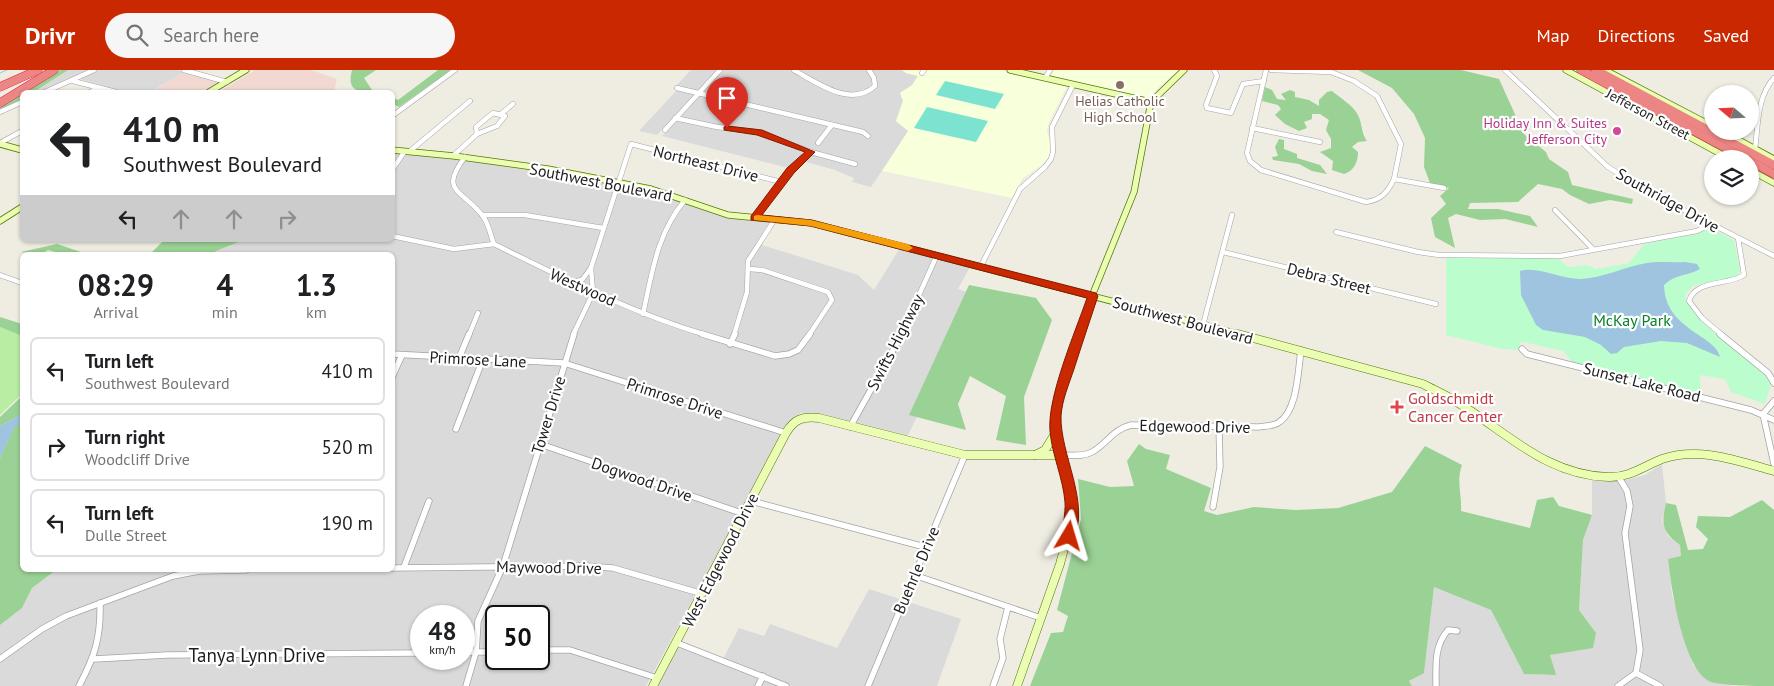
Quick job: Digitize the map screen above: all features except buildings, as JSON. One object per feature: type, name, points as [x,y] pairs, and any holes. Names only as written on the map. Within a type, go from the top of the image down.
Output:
[{"type":"highway","points":[[0,84],[29,70]]},
{"type":"highway","points":[[0,84],[33,70]]},
{"type":"highway","points":[[0,84],[38,70]]},
{"type":"highway","points":[[21,90],[54,70]]},
{"type":"highway","points":[[1581,70],[1729,150]]},
{"type":"highway","points":[[1596,70],[1774,164]]},
{"type":"highway","points":[[0,103],[20,91]]},
{"type":"highway","points":[[1759,166],[1774,174]]},
{"type":"main road","points":[[212,90],[246,70]]},
{"type":"main road","points":[[1010,70],[1151,102]]},
{"type":"main road","points":[[1017,686],[1060,564],[1072,519],[1071,501],[1056,432],[1056,414],[1059,397],[1092,296],[1134,192],[1151,102],[1184,70]]},
{"type":"main road","name":"Jefferson Street","points":[[1566,70],[1713,150]]},
{"type":"main road","points":[[1606,70],[1704,122]]},
{"type":"main road","points":[[1738,140],[1774,159]]},
{"type":"main road","points":[[0,143],[20,149]]},
{"type":"main road","name":"Southwest Boulevard","points":[[395,150],[454,155],[618,183],[664,193],[715,212],[811,223],[1301,350],[1423,384],[1463,405],[1533,455],[1585,474],[1618,476],[1636,472],[1663,459],[1690,453],[1731,459],[1774,471]]},
{"type":"main road","points":[[1759,175],[1774,183]]},
{"type":"main road","points":[[0,221],[20,208]]},
{"type":"main road","name":"Edgewood Drive","points":[[786,433],[794,421],[804,417],[819,418],[965,455],[1062,455]]},
{"type":"main road","points":[[1034,456],[1045,450],[1056,432]]},
{"type":"main road","name":"West Edgewood Drive","points":[[653,686],[786,433]]},
{"type":"street","points":[[50,90],[94,70]]},
{"type":"street","points":[[184,70],[226,82]]},
{"type":"street","points":[[395,114],[455,70]]},
{"type":"street","points":[[665,130],[720,70]]},
{"type":"street","points":[[794,70],[834,91],[858,95],[866,93],[876,86],[869,70]]},
{"type":"street","points":[[1045,78],[1050,70]]},
{"type":"street","points":[[1214,70],[1217,76],[1206,104],[1207,108],[1231,113],[1243,84],[1264,81]]},
{"type":"street","points":[[1266,70],[1247,158],[1253,165],[1261,170],[1366,202],[1382,198],[1389,191],[1394,179],[1401,144],[1392,122],[1377,96],[1354,81],[1331,72],[1271,70]]},
{"type":"street","name":"Southridge Drive","points":[[1506,70],[1608,167],[1642,189],[1774,256]]},
{"type":"street","points":[[1755,149],[1762,101],[1769,84],[1774,78]]},
{"type":"street","points":[[73,80],[107,90]]},
{"type":"street","points":[[981,266],[1020,189],[1026,181],[1046,166],[1050,160],[1054,149],[1051,132],[1052,125],[1073,85]]},
{"type":"street","points":[[94,90],[98,88]]},
{"type":"street","points":[[677,88],[832,124],[863,132],[868,136]]},
{"type":"street","points":[[395,166],[408,151],[470,101]]},
{"type":"street","points":[[0,112],[20,103]]},
{"type":"street","points":[[501,114],[513,104]]},
{"type":"street","points":[[454,155],[478,134],[497,126],[505,116],[493,113],[476,127],[478,134]]},
{"type":"street","points":[[675,118],[718,127],[758,132],[811,152],[855,164]]},
{"type":"street","points":[[818,143],[832,124]]},
{"type":"street","points":[[1252,128],[1320,142]]},
{"type":"street","points":[[0,143],[20,132]]},
{"type":"street","name":"Northeast Drive","points":[[631,144],[781,182]]},
{"type":"street","name":"Tower Drive","points":[[466,686],[476,652],[478,621],[503,566],[576,326],[592,293],[591,268],[631,144]]},
{"type":"street","points":[[755,218],[781,182],[811,152]]},
{"type":"street","points":[[395,237],[454,249],[494,244],[482,215],[459,195],[454,188],[453,178],[457,166],[465,157]]},
{"type":"street","points":[[1394,179],[1444,188]]},
{"type":"street","points":[[644,314],[652,272],[663,234],[671,218],[685,200]]},
{"type":"street","points":[[1555,210],[1593,249]]},
{"type":"street","points":[[482,215],[525,215],[603,228]]},
{"type":"street","points":[[1203,325],[1232,215]]},
{"type":"street","points":[[730,344],[744,305],[749,269],[748,261],[775,219]]},
{"type":"street","points":[[1336,232],[1418,252],[1439,255],[1560,256],[1697,231],[1711,224]]},
{"type":"street","points":[[1738,238],[1744,275],[1736,280],[1700,287],[1692,292],[1688,301],[1705,321],[1768,373],[1774,383]]},
{"type":"street","name":"Westwood","points":[[494,244],[592,293],[675,326],[730,344],[776,356],[789,355],[801,348],[832,300],[828,292],[762,270],[749,269]]},
{"type":"street","name":"Debra Street","points":[[1223,252],[1436,304]]},
{"type":"street","name":"Swifts Highway","points":[[850,427],[904,330],[937,255]]},
{"type":"street","points":[[569,282],[578,282],[584,279],[591,268]]},
{"type":"street","points":[[0,275],[20,282]]},
{"type":"street","points":[[459,358],[478,313]]},
{"type":"street","name":"Sunset Lake Road","points":[[1522,349],[1527,354],[1763,414],[1774,420]]},
{"type":"street","name":"Edgewood Drive","points":[[1062,455],[1092,452],[1109,435],[1122,426],[1131,424],[1270,426],[1282,420],[1289,411],[1293,401],[1301,350]]},
{"type":"street","name":"Primrose Lane","points":[[395,354],[564,363]]},
{"type":"street","points":[[395,370],[402,355]]},
{"type":"street","points":[[456,429],[483,359]]},
{"type":"street","name":"Primrose Drive","points":[[564,363],[786,433]]},
{"type":"street","points":[[1774,401],[1763,414],[1774,464]]},
{"type":"street","points":[[1213,508],[1222,470],[1223,446],[1219,426]]},
{"type":"street","name":"Dogwood Drive","points":[[540,444],[744,514]]},
{"type":"street","name":"Buehrle Drive","points":[[868,686],[965,455]]},
{"type":"street","points":[[1618,476],[1627,492],[1630,506],[1625,533],[1640,650],[1636,673],[1618,686]]},
{"type":"street","points":[[404,567],[428,501]]},
{"type":"street","points":[[751,501],[925,547]]},
{"type":"street","name":"Maywood Drive","points":[[395,568],[586,566],[612,568],[702,594]]},
{"type":"street","points":[[0,659],[42,629],[100,603],[173,576],[194,572]]},
{"type":"street","points":[[914,575],[1041,618]]},
{"type":"street","points":[[79,686],[94,659],[101,631],[100,603]]},
{"type":"street","points":[[993,686],[1003,658],[1000,639],[1008,607]]},
{"type":"street","points":[[1436,686],[1436,650],[1440,638],[1448,630],[1458,631]]},
{"type":"street","points":[[677,643],[786,686]]},
{"type":"street","points":[[550,650],[570,650],[657,678]]},
{"type":"street","points":[[476,652],[485,652]]},
{"type":"street","name":"Tanya Lynn Drive","points":[[94,659],[167,655],[410,653]]},
{"type":"street","points":[[1636,673],[1660,686]]},
{"type":"street","points":[[758,686],[763,676]]},
{"type":"shaded area","points":[[68,70],[90,70],[45,90],[38,90]]},
{"type":"shaded area","points":[[96,70],[177,70],[185,72],[154,90],[117,90],[80,79]]},
{"type":"shaded area","points":[[255,70],[311,70],[337,79],[334,90],[222,90]]},
{"type":"shaded area","points":[[691,70],[717,70],[657,135],[639,131],[677,90],[673,89]]},
{"type":"shaded area","points":[[722,70],[902,70],[918,76],[903,101],[896,121],[909,131],[871,187],[852,182],[854,178],[835,170],[799,160],[789,168],[662,136]]},
{"type":"shaded area","points":[[902,70],[1001,70],[1068,85],[1049,122],[1047,131],[1052,149],[1047,161],[1022,179],[1012,198],[882,171],[908,131],[896,121],[903,101],[900,93],[912,85],[918,76]]},
{"type":"shaded area","name":"Helias Catholic High School","points":[[1054,70],[1179,70],[1159,87],[1150,99],[1051,77]]},
{"type":"shaded area","points":[[185,72],[219,82],[205,90],[154,90]]},
{"type":"shaded area","points":[[945,81],[1004,94],[995,109],[936,95]]},
{"type":"shaded area","points":[[927,107],[988,121],[976,142],[914,128]]},
{"type":"shaded area","points":[[395,152],[458,158],[607,183],[665,196],[724,216],[766,222],[769,223],[756,243],[858,275],[874,290],[900,248],[970,267],[958,289],[977,295],[907,437],[817,414],[800,413],[691,603],[646,686],[0,686],[0,625],[22,608],[32,588],[53,572],[395,572],[395,252],[215,252],[239,242],[395,242]]},
{"type":"shaded area","points":[[1685,262],[1697,264],[1700,269],[1668,281],[1664,285],[1667,300],[1681,322],[1710,343],[1720,357],[1687,343],[1661,341],[1624,347],[1617,353],[1611,354],[1601,345],[1585,337],[1543,330],[1536,325],[1521,295],[1520,271],[1542,271],[1580,279],[1597,277],[1647,263]]},
{"type":"shaded area","points":[[20,415],[20,424],[14,428],[0,458],[0,426]]},
{"type":"shaded area","points":[[1662,464],[1666,503],[1662,520],[1668,536],[1680,545],[1682,556],[1668,559],[1672,595],[1693,665],[1710,681],[1734,686],[1412,686],[1409,681],[1424,672],[1434,587],[1491,610],[1524,674],[1555,675],[1550,655],[1596,633],[1579,610],[1583,540],[1592,515],[1592,479],[1626,480],[1645,475]]},
{"type":"shaded area","points":[[869,589],[961,619],[937,686],[658,686],[676,650],[679,648],[721,663],[739,628],[764,636],[770,624],[837,648]]},
{"type":"green space","points":[[61,70],[68,70],[37,90],[25,90],[49,75]]},
{"type":"green space","points":[[352,70],[376,70],[364,78],[372,90],[356,90],[351,83]]},
{"type":"green space","points":[[438,70],[451,70],[399,107],[395,105],[395,99],[398,100]]},
{"type":"green space","points":[[1358,70],[1461,70],[1499,79],[1524,134],[1546,152],[1549,159],[1568,172],[1572,185],[1633,199],[1632,204],[1610,200],[1589,204],[1562,189],[1538,184],[1518,202],[1470,203],[1468,209],[1498,209],[1530,216],[1538,227],[1505,219],[1480,220],[1456,214],[1448,218],[1455,248],[1435,237],[1431,218],[1446,204],[1440,196],[1449,188],[1430,183],[1424,167],[1425,138],[1414,114],[1392,88]]},
{"type":"green space","points":[[1265,87],[1272,90],[1277,99],[1286,100],[1281,94],[1290,90],[1295,92],[1295,97],[1309,100],[1319,106],[1319,100],[1327,92],[1332,91],[1351,106],[1360,119],[1363,134],[1367,141],[1358,142],[1352,147],[1358,152],[1353,168],[1344,174],[1332,170],[1333,161],[1320,152],[1331,148],[1331,139],[1326,130],[1329,120],[1320,114],[1312,114],[1312,119],[1304,122],[1307,128],[1299,131],[1285,124],[1275,115],[1281,109],[1278,105],[1262,101]]},
{"type":"green space","points":[[20,93],[20,102],[0,110],[0,106]]},
{"type":"green space","points":[[1279,139],[1284,140],[1284,149],[1297,154],[1297,158],[1320,165],[1327,174],[1312,171],[1299,164],[1273,160],[1272,157],[1278,156],[1275,147]]},
{"type":"green space","name":"McKay Park","points":[[1711,228],[1734,240],[1740,269],[1738,276],[1693,286],[1685,295],[1696,316],[1762,371],[1771,384],[1765,404],[1731,392],[1725,379],[1700,375],[1701,395],[1573,363],[1563,351],[1524,342],[1520,343],[1519,350],[1502,349],[1446,335],[1446,258],[1468,256],[1558,258],[1568,267],[1587,265],[1596,269],[1629,263],[1644,244],[1700,233]]},
{"type":"green space","points":[[162,242],[239,242],[215,252],[152,252]]},
{"type":"green space","points":[[57,244],[81,252],[56,252],[48,250],[45,252],[21,252]]},
{"type":"green space","points":[[969,285],[1036,298],[1052,320],[1024,397],[1026,445],[996,440],[1006,396],[970,376],[958,404],[966,430],[909,415]]},
{"type":"green space","points":[[0,317],[20,323],[20,335],[0,327]]},
{"type":"green space","points":[[0,327],[20,335],[20,396],[0,415]]},
{"type":"green space","points":[[20,398],[20,415],[0,426],[0,417]]},
{"type":"green space","points":[[20,423],[20,572],[53,572],[32,588],[22,608],[0,625],[0,458],[14,427]]},
{"type":"green space","points":[[1139,444],[1146,449],[1170,455],[1166,469],[1211,488],[1204,511],[1217,515],[1254,507],[1296,510],[1338,508],[1392,492],[1425,446],[1462,465],[1459,482],[1461,511],[1530,528],[1537,500],[1553,497],[1559,506],[1592,515],[1583,540],[1579,610],[1596,633],[1593,648],[1550,655],[1556,675],[1524,674],[1491,610],[1434,587],[1424,673],[1409,681],[1412,686],[1030,686],[1051,633],[1063,632],[1068,616],[1057,610],[1081,519],[1078,479],[1110,487],[1134,486],[1127,461]]},
{"type":"green space","points":[[1762,500],[1774,510],[1774,686],[1733,685],[1711,682],[1701,675],[1693,662],[1680,626],[1668,559],[1681,556],[1680,545],[1666,532],[1664,527],[1666,503],[1676,505],[1688,550],[1703,549],[1708,539],[1696,527],[1698,516],[1730,517]]},
{"type":"waterway","points":[[0,73],[7,70]]},
{"type":"slow traffic","points":[[757,218],[811,223],[908,248]]},
{"type":"place","name":"Helias Catholic High School","points":[[1120,85]]},
{"type":"place","name":"Holiday Inn & Suites Jefferson City","points":[[1617,131]]},
{"type":"place","name":"Goldschmidt Cancer Center","points":[[1397,407]]},
{"type":"route","points":[[727,128],[758,132],[811,152],[790,170],[755,218],[811,223],[1092,296],[1059,397],[1056,414],[1056,432],[1071,501],[1072,519],[1069,536]]}]
